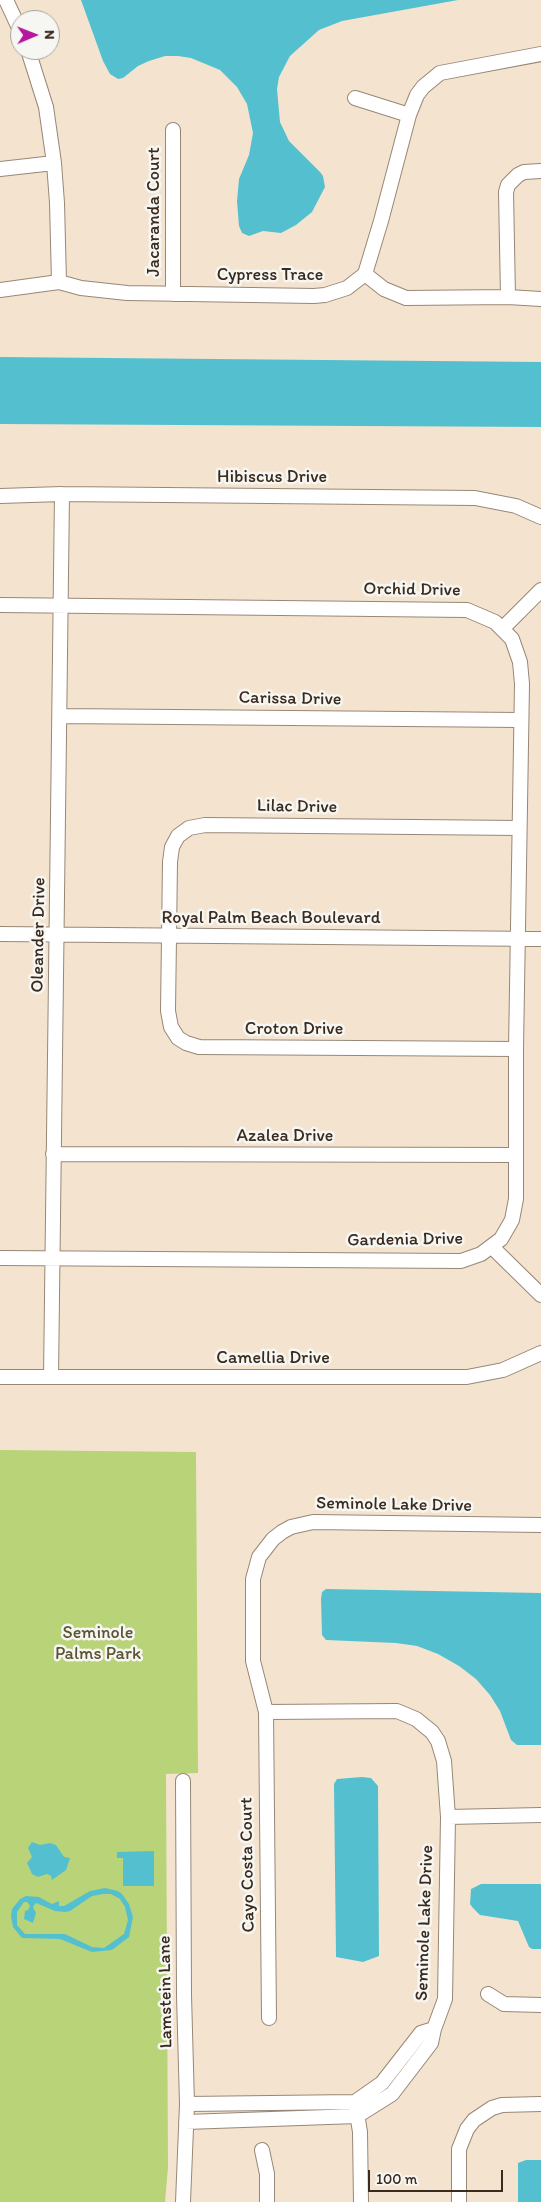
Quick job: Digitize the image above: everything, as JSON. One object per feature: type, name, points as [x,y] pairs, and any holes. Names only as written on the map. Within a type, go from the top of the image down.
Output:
[{"type":"street","points":[[541,54],[440,74],[431,79],[417,95],[409,115],[365,274],[384,289],[406,298],[508,297],[541,299]]},
{"type":"street","points":[[31,60],[46,107],[54,163],[59,242],[59,282]]},
{"type":"street","points":[[355,98],[409,115]]},
{"type":"street","name":"Jacaranda Court","points":[[173,130],[173,294]]},
{"type":"street","points":[[0,169],[54,163]]},
{"type":"street","points":[[508,297],[506,192],[512,179],[518,175],[524,172],[541,171]]},
{"type":"street","name":"Cypress Trace","points":[[0,290],[59,282],[104,291],[173,294],[325,295],[347,288],[365,274]]},
{"type":"street","name":"Hibiscus Drive","points":[[0,496],[62,494],[475,498],[516,506],[541,518]]},
{"type":"street","name":"Oleander Drive","points":[[51,1377],[62,494]]},
{"type":"street","points":[[503,628],[541,590]]},
{"type":"street","name":"Orchid Drive","points":[[0,605],[455,608],[478,613],[503,628],[516,647],[520,662],[517,938]]},
{"type":"street","name":"Carissa Drive","points":[[60,716],[520,720]]},
{"type":"street","name":"Lilac Drive","points":[[170,936],[170,862],[172,847],[178,836],[190,828],[205,825],[519,828]]},
{"type":"street","name":"Royal Palm Beach Boulevard","points":[[0,934],[541,939]]},
{"type":"street","name":"Croton Drive","points":[[170,936],[168,1011],[172,1027],[178,1038],[186,1043],[199,1047],[516,1049]]},
{"type":"street","name":"Gardenia Drive","points":[[0,1258],[461,1261],[475,1257],[492,1247],[505,1233],[514,1214],[516,1199],[517,938]]},
{"type":"street","name":"Azalea Drive","points":[[53,1154],[516,1155]]},
{"type":"street","points":[[492,1247],[541,1295]]},
{"type":"street","name":"Camellia Drive","points":[[0,1377],[467,1377],[503,1370],[541,1353]]},
{"type":"street","name":"Seminole Lake Drive","points":[[354,2102],[382,2084],[396,2078],[431,2043],[444,1999],[448,1817],[442,1751],[432,1732],[416,1719],[402,1713],[386,1710],[266,1712],[253,1661],[253,1579],[255,1568],[262,1552],[272,1539],[302,1523],[541,1526]]},
{"type":"street","name":"Cayo Costa Court","points":[[266,1712],[268,2018]]},
{"type":"street","name":"Lamstein Lane","points":[[183,1781],[184,1995],[187,2104],[183,2202]]},
{"type":"street","points":[[448,1817],[541,1815]]},
{"type":"street","points":[[488,1994],[504,2004],[541,2005]]},
{"type":"street","name":"Seminole Lake Drive","points":[[357,2116],[392,2094],[396,2078]]},
{"type":"street","points":[[318,2102],[318,2118]]},
{"type":"street","points":[[187,2104],[354,2102],[360,2132],[361,2202]]},
{"type":"street","points":[[286,2103],[287,2119]]},
{"type":"street","points":[[458,2202],[459,2148],[470,2124],[482,2113],[497,2107],[541,2104]]},
{"type":"street","points":[[186,2122],[357,2116]]},
{"type":"street","points":[[262,2150],[267,2174],[267,2202]]},
{"type":"green space","name":"Seminole Palms Park","points":[[0,1450],[196,1452],[198,1773],[166,1774],[168,2167],[165,2202],[0,2202]]},
{"type":"water","points":[[81,0],[458,0],[342,21],[319,30],[290,56],[279,77],[277,89],[280,122],[289,141],[323,176],[325,187],[312,212],[296,225],[281,233],[263,231],[249,236],[242,233],[239,226],[237,201],[239,179],[249,155],[253,133],[247,104],[237,87],[220,70],[191,58],[178,56],[165,56],[149,61],[138,66],[123,78],[118,79],[110,74],[103,61]]},
{"type":"water","points":[[0,357],[541,362],[541,427],[0,424]]},
{"type":"water","points":[[326,1589],[541,1593],[541,1745],[517,1745],[511,1740],[500,1711],[490,1695],[476,1679],[459,1666],[438,1654],[417,1646],[396,1643],[326,1640],[322,1635],[321,1599],[322,1592]]},
{"type":"water","points":[[371,1778],[378,1786],[379,1956],[363,1962],[336,1957],[334,1784],[337,1779]]},
{"type":"water","points":[[32,1842],[40,1845],[50,1843],[56,1845],[64,1857],[70,1858],[66,1870],[52,1880],[51,1876],[47,1874],[38,1877],[32,1874],[27,1863],[32,1857],[28,1848]]},
{"type":"water","points":[[154,1851],[154,1886],[123,1886],[123,1858],[117,1858],[117,1852]]},
{"type":"water","points":[[481,1884],[541,1884],[541,1949],[529,1947],[518,1921],[480,1915],[473,1908],[470,1904],[471,1889]]},
{"type":"water","points":[[105,1888],[118,1891],[129,1904],[133,1917],[129,1937],[112,1950],[92,1952],[60,1939],[22,1938],[13,1927],[12,1909],[20,1899],[26,1896],[39,1897],[52,1904],[59,1901],[59,1906],[64,1906],[90,1891]],"holes":[[[111,1894],[120,1899],[125,1907],[128,1920],[124,1934],[104,1948],[92,1947],[65,1934],[25,1934],[17,1925],[17,1912],[24,1902],[27,1902],[30,1906],[25,1911],[24,1919],[33,1923],[36,1913],[33,1907],[36,1903],[55,1911],[65,1912],[70,1911],[92,1896]]]},
{"type":"water","points":[[526,2160],[541,2160],[541,2202],[518,2202],[518,2163]]}]
